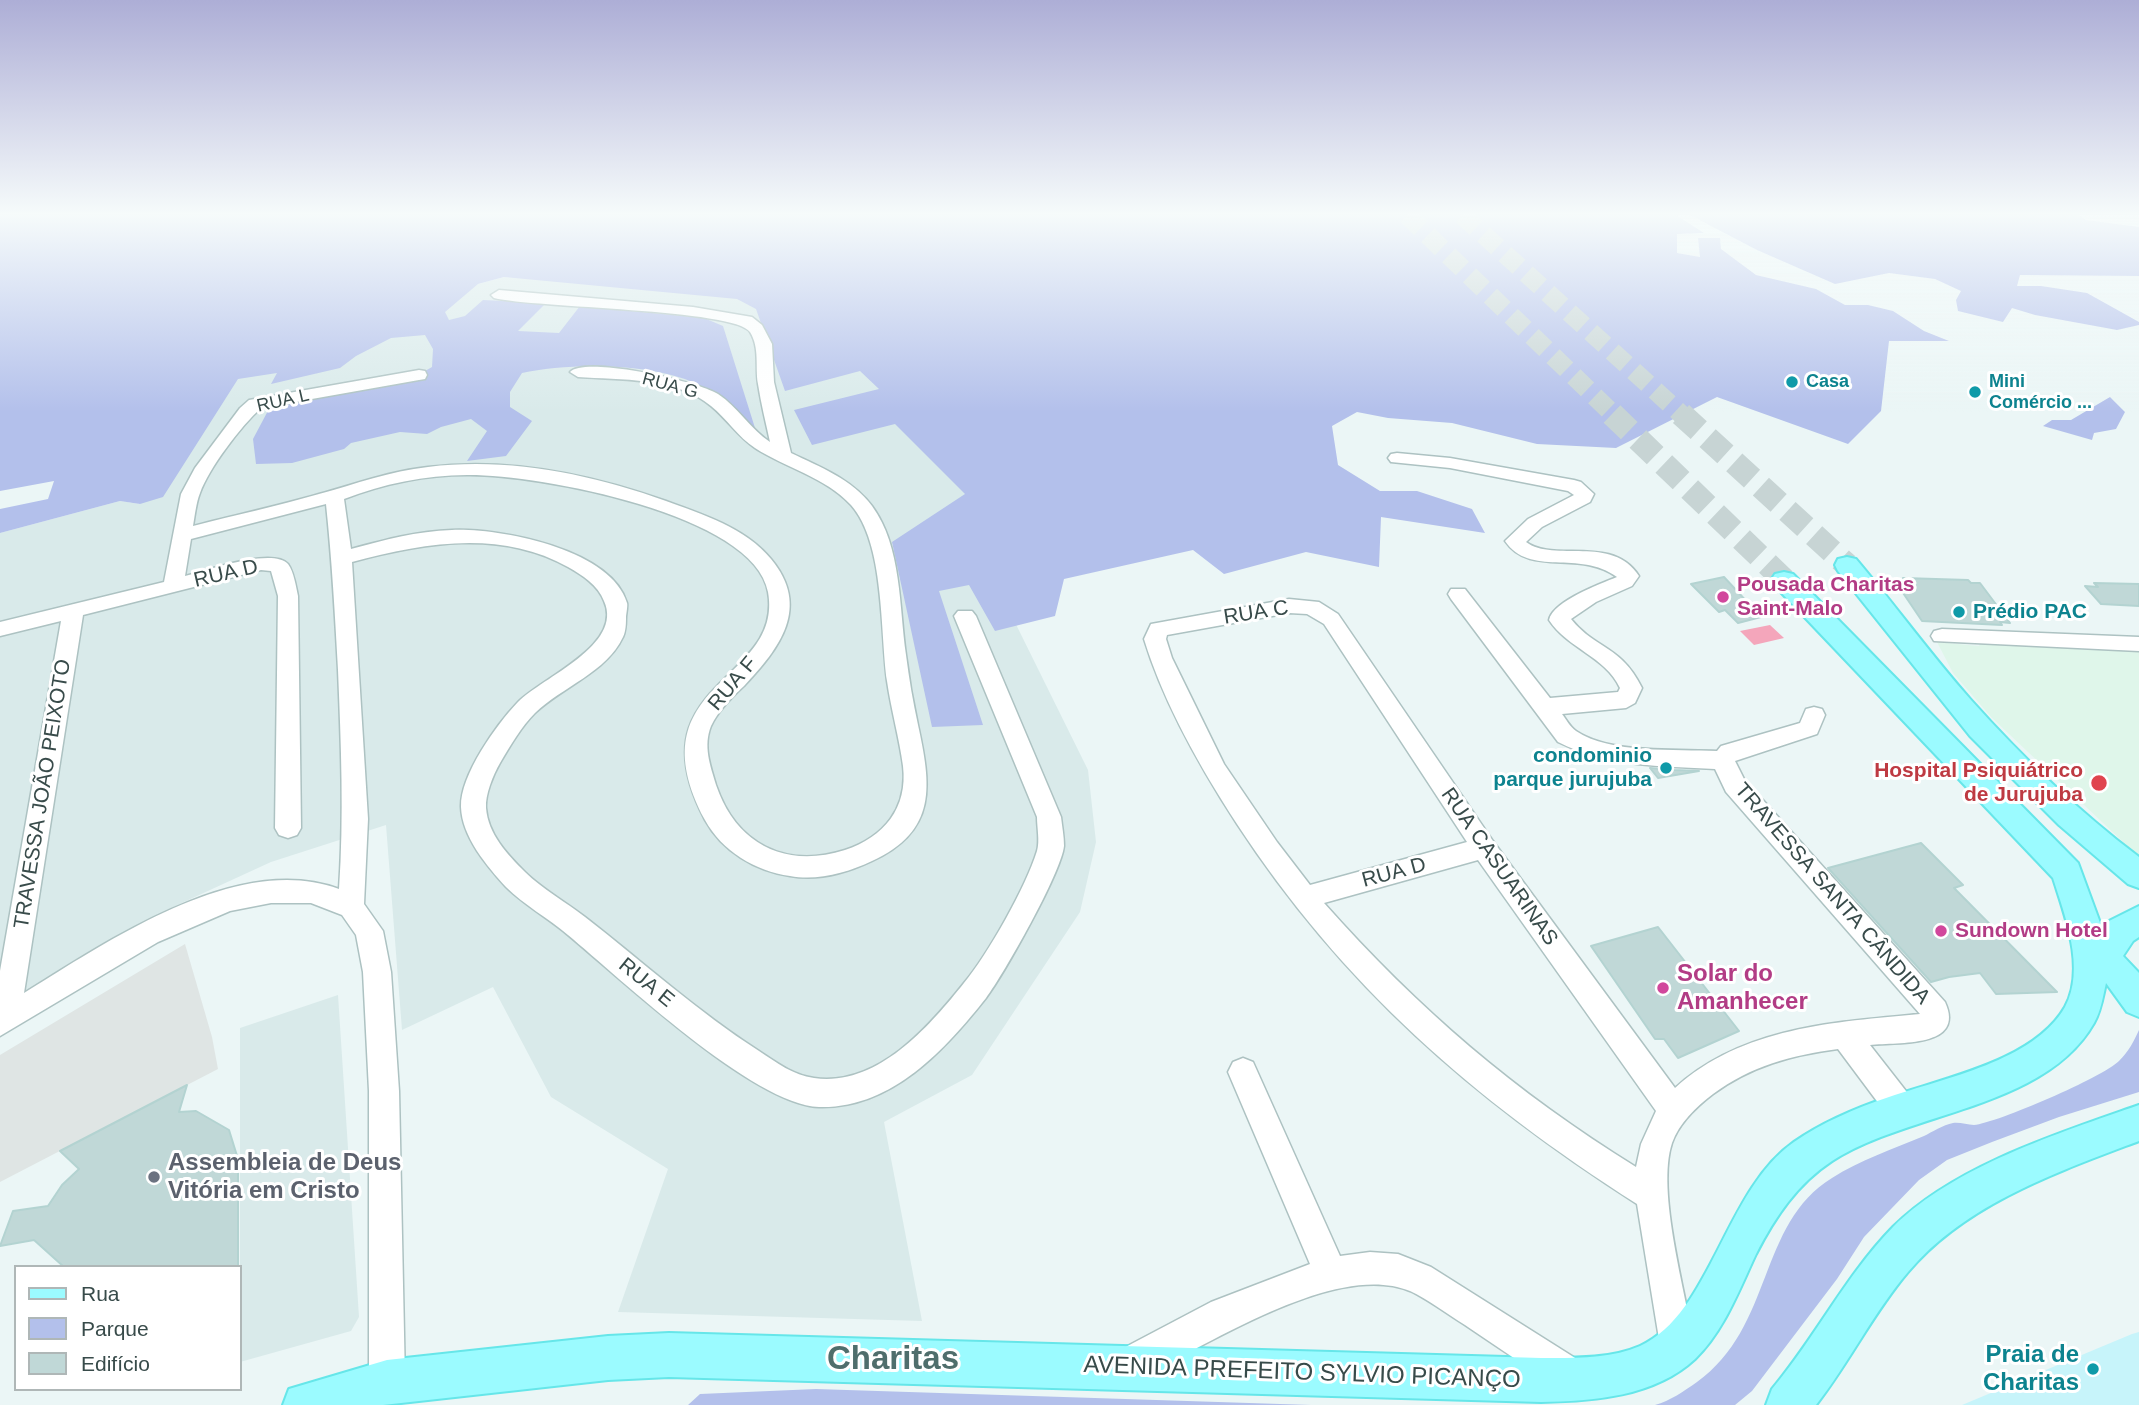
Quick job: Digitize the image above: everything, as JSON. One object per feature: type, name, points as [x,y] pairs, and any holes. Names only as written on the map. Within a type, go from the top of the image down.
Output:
[{"type":"main road","points":[[1847,565],[1883,606],[1960,705],[1992,740],[2074,820],[2139,875]]},
{"type":"main road","points":[[1784,580],[2067,872],[2099,918],[2113,957],[2139,1001]]},
{"type":"main road","points":[[2113,957],[2121,931],[2139,919]]},
{"type":"main road","name":"AVENIDA PREFEITO SYLVIO PICANÇO","points":[[306,1405],[387,1382],[608,1358],[668,1355],[1124,1366],[1540,1381],[1619,1375],[1652,1365],[1677,1345],[1700,1320],[1718,1293],[1756,1211],[1778,1179],[1805,1157],[1842,1135],[1902,1110],[2051,1062],[2081,1045],[2101,1025],[2113,997],[2113,957]]},
{"type":"main road","points":[[1788,1405],[1805,1385],[1887,1266],[1930,1220],[2020,1172],[2139,1123]]},
{"type":"street","points":[[499,295],[693,312],[746,320],[757,328],[764,344],[766,382],[782,455]]},
{"type":"street","name":"RUA G","points":[[578,372],[653,380],[712,398],[751,437],[782,455]]},
{"type":"street","name":"RUA L","points":[[182,535],[190,494],[249,408],[268,401],[419,375]]},
{"type":"street","name":"RUA F","points":[[182,535],[334,496],[360,486],[431,472],[518,472],[575,481],[668,508],[740,540],[757,555],[779,590],[779,625],[762,650],[707,713],[695,744],[697,758],[713,812],[730,838],[771,862],[799,867],[842,861],[874,850],[892,837],[904,821],[916,792],[914,762],[903,711],[880,544],[873,526],[865,510],[848,491],[815,469],[782,455]]},
{"type":"street","points":[[1397,458],[1450,463],[1574,486],[1583,490],[1583,498],[1535,523],[1515,541],[1518,546],[1535,553],[1599,559],[1629,576],[1625,582],[1576,604],[1560,616],[1560,620],[1576,637],[1616,662],[1626,674],[1631,688],[1627,697],[1618,702],[1542,707]]},
{"type":"street","points":[[334,496],[342,558],[355,784],[351,907]]},
{"type":"street","points":[[173,586],[182,535]]},
{"type":"street","name":"RUA E","points":[[342,558],[437,536],[506,539],[540,548],[584,568],[602,581],[617,604],[614,635],[593,660],[552,686],[526,708],[503,737],[481,772],[473,806],[478,830],[492,853],[518,882],[572,922],[715,1039],[785,1085],[816,1093],[853,1091],[891,1073],[943,1031],[981,983],[1029,900],[1051,848],[1049,817],[965,616]]},
{"type":"street","name":"RUA D","points":[[0,629],[261,564],[274,564],[280,568],[288,596],[288,828]]},
{"type":"street","points":[[1458,594],[1566,736],[1584,747],[1605,752],[1723,760]]},
{"type":"street","name":"RUA C","points":[[1303,898],[1223,783],[1161,658],[1156,633],[1159,629],[1177,625],[1289,606],[1312,607],[1332,619]]},
{"type":"street","name":"TRAVESSA JOÃO PEIXOTO","points":[[3,1021],[73,611]]},
{"type":"street","name":"RUA CASUARINAS","points":[[1332,619],[1484,848],[1674,1111]]},
{"type":"street","points":[[1942,636],[2139,644]]},
{"type":"street","name":"TRAVESSA SANTA CÂNDIDA","points":[[1814,715],[1809,728],[1794,735],[1729,752],[1723,760],[1735,785],[1935,1011],[1937,1021],[1930,1026],[1844,1035]]},
{"type":"street","name":"RUA D","points":[[1303,898],[1484,848]]},
{"type":"street","points":[[3,1021],[123,947],[173,922],[232,900],[272,892],[313,892],[351,907],[369,931],[377,972],[384,1091],[387,1382]]},
{"type":"street","points":[[1303,898],[1356,961],[1471,1071],[1590,1158],[1651,1195]]},
{"type":"street","points":[[1677,1345],[1651,1195],[1652,1163],[1661,1129],[1674,1111],[1704,1082],[1751,1055],[1805,1039],[1844,1035],[1902,1110]]},
{"type":"street","points":[[1243,1072],[1331,1275]]},
{"type":"street","points":[[1124,1366],[1185,1331],[1250,1303],[1331,1275],[1367,1267],[1399,1271],[1420,1279],[1577,1379]]},
{"type":"shaded area","points":[[491,281],[592,281],[775,288],[953,443],[997,586],[1088,770],[1096,842],[1080,912],[972,1075],[884,1122],[922,1321],[618,1312],[668,1169],[551,1097],[493,987],[402,1030],[386,825],[271,862],[173,907],[80,957],[0,1007],[0,533],[120,501],[140,504],[238,378]]},
{"type":"shaded area","points":[[1770,625],[1784,638],[1754,645],[1740,631]]},
{"type":"shaded area","name":"Hospital Psiquiátrico de Jurujuba","points":[[1987,632],[2139,640],[2139,857],[1991,717],[1953,673],[1937,642],[1979,646]]},
{"type":"shaded area","points":[[185,944],[212,1037],[218,1069],[0,1182],[0,1055]]},
{"type":"shaded area","points":[[338,995],[359,1317],[351,1331],[242,1361],[240,1265],[240,1028]]},
{"type":"green space","points":[[0,281],[491,281],[478,284],[445,312],[449,320],[465,316],[483,300],[546,303],[518,331],[559,333],[580,306],[704,318],[723,326],[755,428],[747,428],[713,394],[690,381],[643,369],[566,367],[522,373],[510,392],[510,407],[532,421],[506,456],[467,461],[487,431],[471,419],[441,427],[427,434],[400,432],[351,443],[344,449],[292,463],[256,464],[253,439],[270,407],[413,378],[432,367],[433,349],[425,335],[391,338],[356,356],[340,368],[271,384],[277,373],[238,379],[163,497],[140,504],[120,501],[0,533],[0,509],[48,499],[54,481],[0,491]]},
{"type":"green space","points":[[542,281],[1780,281],[1816,289],[1845,305],[1868,305],[1893,311],[1924,331],[1949,341],[1889,341],[1881,411],[1848,444],[1717,397],[1616,448],[1537,444],[1452,423],[1388,418],[1357,412],[1332,426],[1338,465],[1380,491],[1417,491],[1472,509],[1485,533],[1381,517],[1379,567],[1306,552],[1224,574],[1193,550],[1064,579],[1055,616],[995,631],[969,585],[939,591],[983,725],[932,727],[892,542],[965,494],[895,424],[812,445],[794,410],[879,389],[860,371],[785,391],[756,309],[737,299]]},
{"type":"green space","points":[[1827,281],[1852,281],[1835,284]]},
{"type":"green space","points":[[1938,281],[2018,281],[2017,286],[2041,286],[2087,293],[2139,322],[2139,325],[2117,330],[2035,315],[2012,308],[2003,322],[1958,311],[1956,300],[1961,291]]},
{"type":"green space","points":[[2110,397],[2125,412],[2116,429],[2094,433],[2092,440],[2043,426],[2052,420],[2071,420]]},
{"type":"green space","points":[[2139,1030],[2139,1092],[2059,1117],[1947,1160],[1919,1180],[1864,1237],[1837,1279],[1752,1391],[1735,1405],[1655,1405],[1697,1382],[1722,1359],[1740,1333],[1754,1305],[1790,1222],[1808,1198],[1832,1178],[1865,1160],[1945,1125],[1974,1125],[1986,1122],[2072,1088],[2119,1061]]},
{"type":"green space","points":[[816,1389],[1311,1405],[688,1405],[700,1394]]},
{"type":"sand","name":"Praia de Charitas","points":[[2139,1332],[2139,1405],[1962,1405],[2132,1334]]},
{"type":"building","name":"Pousada Charitas Saint-Malo","points":[[1724,577],[1761,617],[1738,623],[1725,610],[1719,612],[1691,584]]},
{"type":"building","points":[[1903,578],[1968,580],[1971,583],[1980,583],[2010,623],[2000,622],[2002,625],[1922,621],[1895,581],[1905,581]]},
{"type":"building","name":"Prédio PAC","points":[[2094,583],[2139,584],[2139,606],[2101,604],[2085,586],[2098,587]]},
{"type":"building","points":[[1650,768],[1674,770],[1699,771],[1658,778]]},
{"type":"building","name":"Sundown Hotel","points":[[1921,843],[1963,885],[1954,888],[2057,992],[1996,994],[1980,973],[1931,982],[1828,868]]},
{"type":"building","name":"Solar do Amanhecer","points":[[1658,927],[1739,1031],[1678,1058],[1664,1039],[1655,1039],[1591,946]]},
{"type":"building","name":"Assembleia de Deus Vitória em Cristo","points":[[187,1085],[179,1112],[196,1111],[229,1130],[238,1159],[238,1265],[62,1265],[34,1240],[0,1246],[13,1211],[48,1206],[62,1185],[79,1169],[60,1151]]},
{"type":"tunnel","points":[[1475,281],[1614,415]]},
{"type":"tunnel","points":[[1534,281],[1682,415]]},
{"type":"tunnel","points":[[1612,414],[1784,580]]},
{"type":"tunnel","points":[[1681,414],[1847,565]]},
{"type":"place","name":"Casa","points":[[1792,382]]},
{"type":"place","name":"Mini Comércio ...","points":[[1975,392]]},
{"type":"place","name":"Pousada Charitas Saint-Malo","points":[[1723,597]]},
{"type":"place","name":"Prédio PAC","points":[[1959,612]]},
{"type":"place","name":"condominio parque jurujuba","points":[[1666,768]]},
{"type":"place","name":"Hospital Psiquiátrico de Jurujuba","points":[[2099,783]]},
{"type":"place","name":"Sundown Hotel","points":[[1941,931]]},
{"type":"place","name":"Solar do Amanhecer","points":[[1663,988]]},
{"type":"place","name":"Assembleia de Deus Vitória em Cristo","points":[[154,1177]]},
{"type":"place","name":"Praia de Charitas","points":[[2093,1369]]},
{"type":"district","name":"Charitas","points":[[893,1360]]}]
